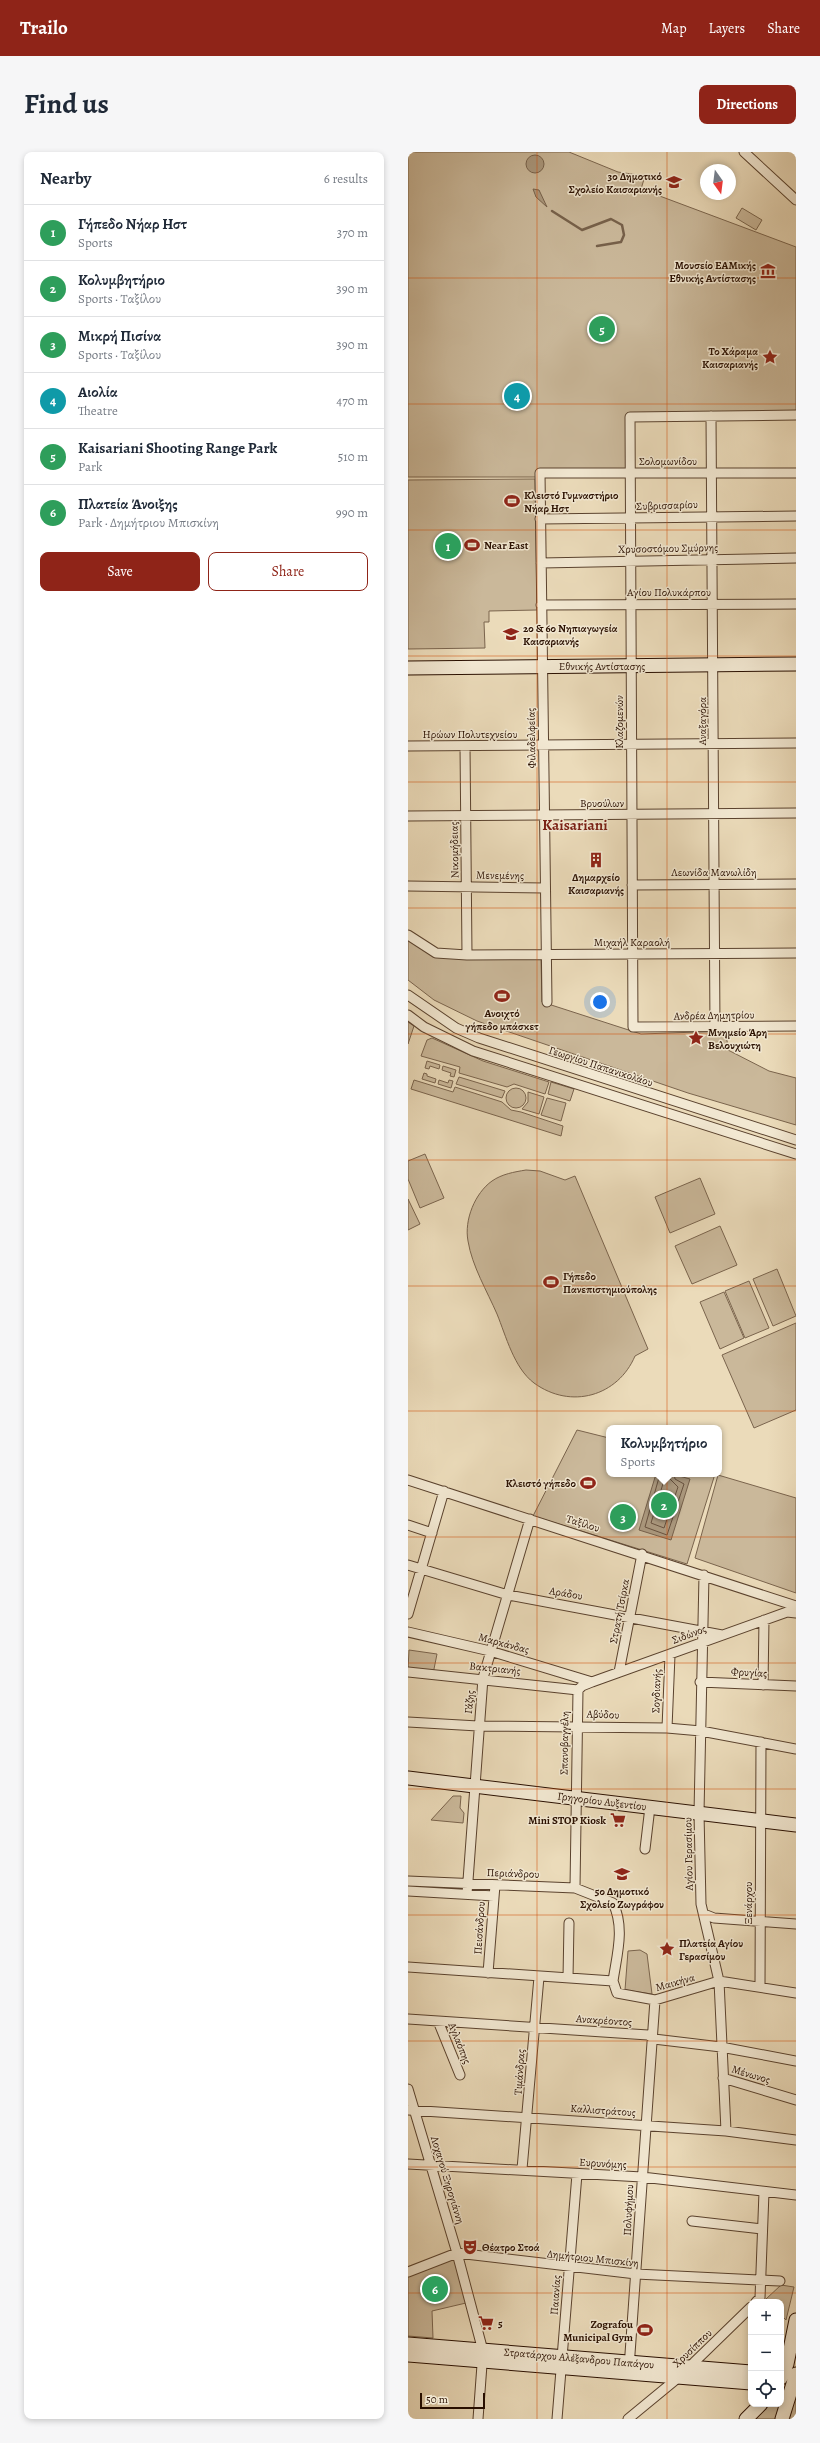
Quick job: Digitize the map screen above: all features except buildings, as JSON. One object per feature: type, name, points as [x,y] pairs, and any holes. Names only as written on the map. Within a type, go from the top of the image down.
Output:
[{"type":"street","points":[[744,152],[796,200]]},
{"type":"street","points":[[711,416],[796,416]]},
{"type":"street","name":"Κλαζομενών","points":[[633,1028],[630,417],[711,416]]},
{"type":"street","name":"Αναξαγόρα","points":[[711,416],[714,661],[715,1026]]},
{"type":"street","name":"Σολομωνίδου","points":[[540,473],[796,473]]},
{"type":"street","name":"Φιλαδελφείας","points":[[540,473],[540,563],[544,745],[544,888],[547,1002]]},
{"type":"street","name":"Συβρισσαρίου","points":[[540,519],[796,516]]},
{"type":"street","name":"Χρυσοστόμου Σμύρνης","points":[[540,563],[713,558],[796,558]]},
{"type":"street","name":"Αγίου Πολυκάρπου","points":[[541,605],[796,604]]},
{"type":"street","name":"Εθνικής Αντίστασης","points":[[408,659],[631,662],[714,661],[796,657]]},
{"type":"street","name":"Εθνικής Αντίστασης","points":[[714,661],[796,664]]},
{"type":"street","name":"Εθνικής Αντίστασης","points":[[408,668],[542,662]]},
{"type":"street","name":"Ηρώων Πολυτεχνείου","points":[[408,746],[796,743]]},
{"type":"street","name":"Νικομήδειας","points":[[465,746],[467,955]]},
{"type":"street","name":"Βρυούλων","points":[[408,816],[796,813]]},
{"type":"street","name":"Λεωνίδα Μανωλίδη","points":[[632,884],[796,884]]},
{"type":"street","name":"Μενεμένης","points":[[408,886],[544,888]]},
{"type":"street","name":"Μιχαήλ Καραολή","points":[[408,935],[436,953],[467,955],[796,953]]},
{"type":"street","name":"Γεωργίου Παπανικολάου","points":[[408,995],[456,1028],[479,1038],[796,1140]]},
{"type":"street","points":[[408,1015],[444,1038],[473,1051],[796,1154]]},
{"type":"street","name":"Ανδρέα Δημητρίου","points":[[633,1028],[796,1026]]},
{"type":"street","name":"Ταξίλου","points":[[408,1481],[444,1490],[796,1606]]},
{"type":"street","points":[[408,1614],[444,1490]]},
{"type":"street","name":"Γάζης","points":[[467,1894],[478,1726],[483,1678],[530,1519]]},
{"type":"street","points":[[408,1525],[432,1533]]},
{"type":"street","name":"Στρατή Τσίρκα","points":[[619,1672],[642,1554]]},
{"type":"street","name":"Αράδου","points":[[408,1565],[508,1595],[630,1616],[722,1635]]},
{"type":"street","name":"Αγίου Γερασίμου","points":[[704,1575],[700,1682],[701,1731],[699,1813],[701,1904],[719,1981],[726,2131]]},
{"type":"street","name":"Σιδώνος","points":[[578,1692],[582,1686],[619,1672],[787,1612],[796,1612]]},
{"type":"street","points":[[762,1685],[764,1620]]},
{"type":"street","name":"Μαρκάνδας","points":[[408,1632],[490,1652],[592,1682]]},
{"type":"street","name":"Σογδιανής","points":[[667,1728],[670,1655]]},
{"type":"street","name":"Βακτριανής","points":[[408,1672],[483,1678],[578,1692]]},
{"type":"street","name":"Φρυγίας","points":[[700,1682],[796,1686]]},
{"type":"street","name":"Σπανοβαγγέλη","points":[[575,1888],[575,1798],[578,1692]]},
{"type":"street","name":"Αβύδου","points":[[408,1722],[478,1726],[577,1725],[667,1728],[701,1731],[796,1749]]},
{"type":"street","name":"Ξενάρχου","points":[[760,1986],[761,1742]]},
{"type":"street","name":"Γρηγορίου Αυξεντίου","points":[[408,1778],[796,1825]]},
{"type":"street","points":[[645,1849],[650,1807]]},
{"type":"street","name":"Περιάνδρου","points":[[408,1881],[575,1888],[613,1903],[618,1914],[620,1933],[613,1981]]},
{"type":"street","name":"Πεισάνδρου","points":[[488,1974],[495,1884]]},
{"type":"street","points":[[408,1891],[494,1896]]},
{"type":"street","points":[[704,1914],[714,1918],[760,1920],[796,1924]]},
{"type":"street","points":[[568,1978],[569,1923]]},
{"type":"street","points":[[408,1967],[488,1974],[613,1981]]},
{"type":"street","name":"Τιμάνδρας","points":[[522,2169],[528,2117],[539,1977]]},
{"type":"street","name":"Μαικήνα","points":[[613,1981],[617,1993],[655,2000],[719,1981],[760,1986],[796,1993]]},
{"type":"street","name":"Πολυφήμου","points":[[629,2368],[655,2000]]},
{"type":"street","name":"Ανακρέοντος","points":[[408,2019],[534,2027],[652,2037],[721,2047],[796,2061]]},
{"type":"street","name":"Αγλαόπης","points":[[438,2021],[460,2075]]},
{"type":"street","name":"Μένωνος","points":[[723,2078],[796,2100]]},
{"type":"street","name":"Λοχαγού Ξηρογιάννη","points":[[408,2089],[411,2110],[431,2166],[458,2253],[482,2356],[478,2419]]},
{"type":"street","name":"Καλλιστράτους","points":[[411,2110],[726,2131],[796,2140]]},
{"type":"street","name":"Ευρυνόμης","points":[[408,2164],[522,2169],[577,2174],[642,2177],[796,2195]]},
{"type":"street","name":"Παιανίας","points":[[558,2419],[577,2174]]},
{"type":"street","points":[[759,2299],[764,2192]]},
{"type":"street","points":[[692,2221],[762,2229]]},
{"type":"street","name":"Δημήτριου Μπισκίνη","points":[[408,2272],[458,2253],[569,2268],[636,2274],[780,2281]]},
{"type":"street","name":"Χρυσίππου","points":[[628,2419],[690,2368],[748,2310]]},
{"type":"street","points":[[782,2419],[789,2379],[796,2320]]},
{"type":"street","name":"Στρατάρχου Αλέξανδρου Παπάγου","points":[[408,2344],[482,2356]]},
{"type":"street","name":"Στρατάρχου Αλέξανδρου Παπάγου","points":[[408,2355],[482,2356],[562,2362],[629,2368],[679,2377],[748,2383]]},
{"type":"street","name":"Στρατάρχου Αλέξανδρου Παπάγου","points":[[629,2368],[690,2368],[748,2372]]},
{"type":"street","points":[[746,2419],[758,2407]]},
{"type":"shaded area","points":[[408,152],[569,152],[618,172],[645,176],[641,189],[796,247],[796,411],[627,413],[628,477],[408,477]]},
{"type":"shaded area","points":[[742,208],[762,220],[756,230],[736,218]]},
{"type":"shaded area","name":"Near East","points":[[535,479],[537,610],[489,611],[489,622],[484,622],[485,648],[408,649],[408,480]]},
{"type":"shaded area","points":[[408,939],[435,956],[541,958],[542,1002],[641,1034],[726,1031],[728,1050],[769,1071],[796,1078],[796,1125],[688,1093],[477,1021],[434,1000],[408,980]]},
{"type":"shaded area","points":[[408,1022],[414,1026],[408,1044]]},
{"type":"shaded area","points":[[432,1038],[483,1061],[549,1082],[545,1094],[514,1084],[507,1087],[459,1073],[460,1067],[421,1056],[427,1040]]},
{"type":"shaded area","points":[[427,1061],[440,1065],[439,1069],[430,1066],[429,1069],[425,1068]]},
{"type":"shaded area","points":[[443,1066],[456,1070],[454,1077],[450,1076],[451,1073],[442,1070]]},
{"type":"shaded area","points":[[424,1073],[427,1074],[427,1076],[436,1079],[435,1083],[422,1079]]},
{"type":"shaded area","points":[[459,1077],[505,1091],[502,1098],[456,1084]]},
{"type":"shaded area","points":[[414,1080],[453,1092],[455,1087],[502,1102],[511,1110],[563,1126],[561,1136],[411,1089]]},
{"type":"shaded area","points":[[439,1080],[448,1083],[449,1080],[453,1081],[451,1088],[438,1084]]},
{"type":"shaded area","points":[[551,1082],[574,1089],[570,1101],[548,1094]]},
{"type":"shaded area","points":[[516,1088],[523,1091],[526,1098],[523,1105],[516,1108],[509,1105],[506,1098],[509,1091]]},
{"type":"shaded area","points":[[528,1092],[544,1097],[539,1114],[522,1109],[528,1102]]},
{"type":"shaded area","points":[[547,1098],[566,1103],[561,1121],[541,1115]]},
{"type":"shaded area","points":[[425,1154],[444,1198],[420,1208],[408,1179],[408,1161]]},
{"type":"shaded area","points":[[526,1170],[540,1171],[565,1180],[575,1176],[648,1349],[635,1356],[627,1370],[617,1381],[592,1395],[578,1397],[563,1396],[548,1391],[527,1377],[511,1351],[497,1314],[476,1269],[470,1250],[467,1233],[469,1216],[481,1192],[492,1181],[500,1177]]},
{"type":"shaded area","points":[[700,1178],[715,1214],[670,1233],[655,1197]]},
{"type":"shaded area","points":[[408,1199],[420,1224],[408,1230]]},
{"type":"shaded area","points":[[720,1226],[737,1265],[692,1284],[675,1246]]},
{"type":"shaded area","points":[[777,1269],[796,1316],[773,1326],[753,1279]]},
{"type":"shaded area","points":[[749,1281],[769,1328],[745,1338],[725,1291]]},
{"type":"shaded area","points":[[724,1292],[744,1338],[720,1349],[700,1302]]},
{"type":"shaded area","points":[[796,1323],[796,1410],[754,1428],[722,1355]]},
{"type":"shaded area","points":[[577,1430],[606,1437],[606,1477],[714,1477],[687,1564],[533,1516]]},
{"type":"shaded area","points":[[722,1476],[796,1498],[796,1593],[695,1558],[717,1477]]},
{"type":"shaded area","points":[[409,1650],[437,1654],[433,1674],[408,1670]]},
{"type":"shaded area","points":[[453,1796],[461,1796],[460,1808],[464,1813],[463,1823],[431,1820]]},
{"type":"shaded area","points":[[640,1950],[647,1954],[652,1994],[625,1990],[628,1951]]},
{"type":"shaded area","points":[[454,2258],[466,2303],[432,2311],[433,2338],[408,2336],[408,2275]]},
{"type":"shaded area","points":[[781,2285],[794,2287],[786,2320],[784,2318],[784,2299],[766,2299]]},
{"type":"shaded area","points":[[793,2398],[796,2398],[796,2419],[786,2419]]},
{"type":"shaded area","points":[[762,2407],[781,2407],[777,2419],[751,2419]]},
{"type":"water","points":[[535,155],[541,158],[544,164],[541,170],[535,173],[529,170],[526,164],[529,158]]},
{"type":"water","points":[[533,189],[539,190],[547,207],[536,197]]},
{"type":"water","points":[[655,1477],[683,1477],[690,1479],[671,1540],[639,1530]]},
{"type":"water","points":[[620,1507],[631,1510],[626,1526],[615,1523]]},
{"type":"waterway","points":[[552,211],[582,230],[611,219],[622,225],[624,235],[621,242],[597,246]]},
{"type":"place","name":"3ο Δημοτικό Σχολείο Καισαριανής","points":[[674,182]]},
{"type":"place","name":"Μουσείο ΕΑΜικής Εθνικής Αντίστασης","points":[[768,271]]},
{"type":"place","name":"Kaisariani Shooting Range Park","points":[[602,329]]},
{"type":"place","name":"Το Χάραμα Καισαριανής","points":[[770,357]]},
{"type":"place","name":"Αιολία","points":[[517,396]]},
{"type":"place","name":"Κλειστό Γυμναστήριο Νήαρ Ηστ","points":[[512,501]]},
{"type":"place","name":"Near East","points":[[472,545]]},
{"type":"place","name":"Γήπεδο Νήαρ Ηστ","points":[[448,546]]},
{"type":"place","name":"2ο & 6ο Νηπιαγωγεία Καισαριανής","points":[[511,634]]},
{"type":"place","name":"Δημαρχείο Καισαριανής","points":[[596,860]]},
{"type":"place","name":"Ανοιχτό γήπεδο μπάσκετ","points":[[502,996]]},
{"type":"place","name":"Μνημείο Άρη Βελουχιώτη","points":[[696,1038]]},
{"type":"place","name":"Γήπεδο Πανεπιστημιούπολης","points":[[551,1282]]},
{"type":"place","name":"Κλειστό γήπεδο","points":[[588,1483]]},
{"type":"place","name":"Κολυμβητήριο","points":[[664,1505]]},
{"type":"place","name":"Μικρή Πισίνα","points":[[623,1517]]},
{"type":"place","name":"Mini STOP Kiosk","points":[[618,1820]]},
{"type":"place","name":"5ο Δημοτικό Σχολείο Ζωγράφου","points":[[622,1874]]},
{"type":"place","name":"Πλατεία Αγίου Γερασίμου","points":[[667,1949]]},
{"type":"place","name":"Θέατρο Στοά","points":[[470,2247]]},
{"type":"place","name":"Πλατεία Άνοιξης","points":[[435,2289]]},
{"type":"place","name":"5","points":[[486,2323]]},
{"type":"place","name":"Zografou Municipal Gym","points":[[645,2330]]},
{"type":"district","name":"Kaisariani","points":[[575,825]]}]
